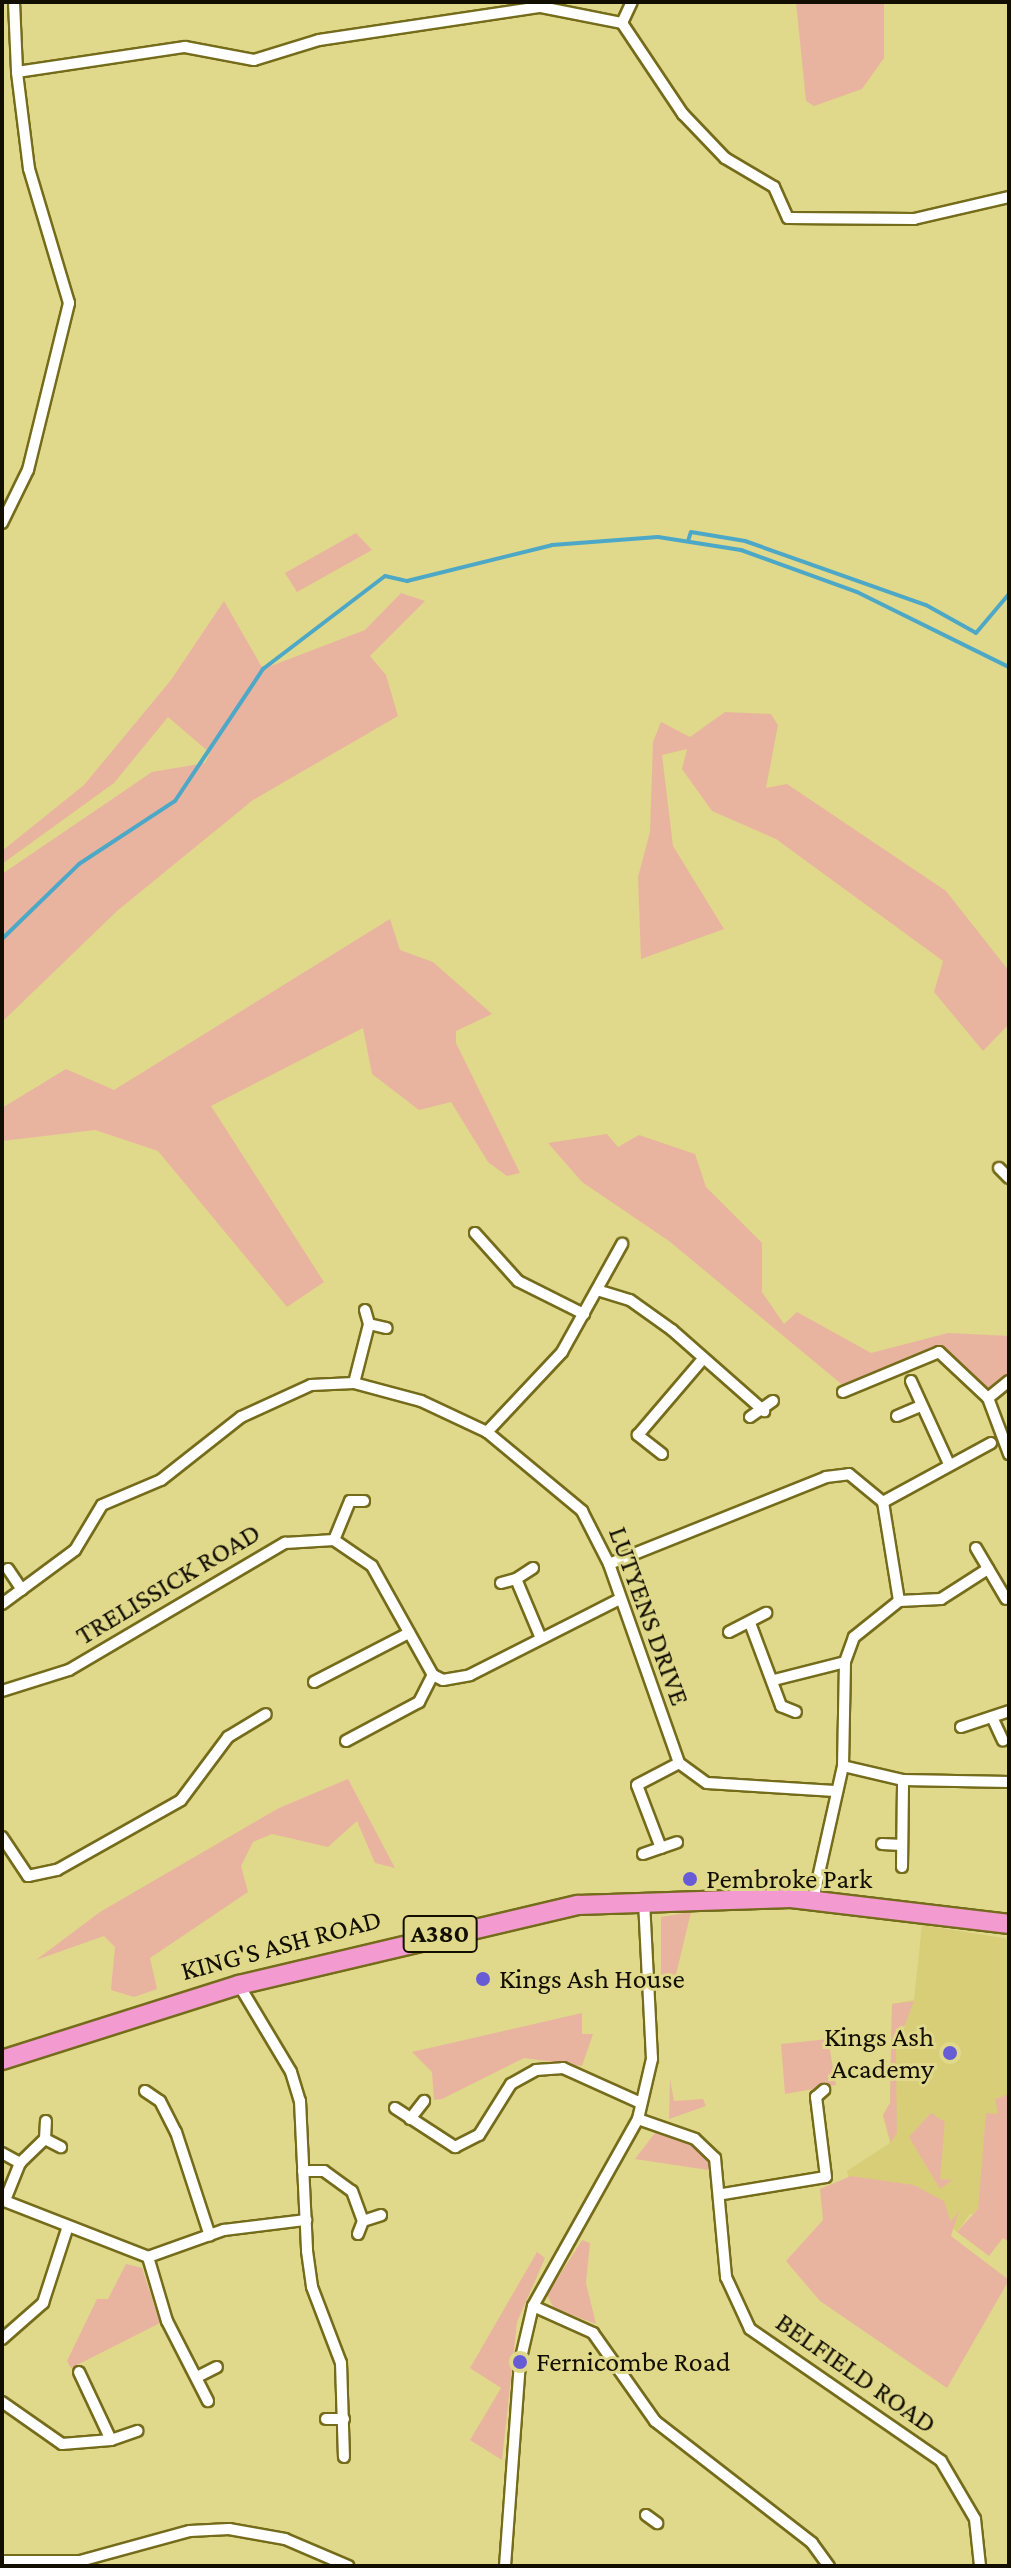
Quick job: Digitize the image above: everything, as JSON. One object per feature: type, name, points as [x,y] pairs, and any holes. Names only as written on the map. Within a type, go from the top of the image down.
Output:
[{"type":"highway","name":"KING'S ASH ROAD","points":[[2,2060],[239,1985],[541,1911],[644,1898],[813,1900],[1009,1924]]},
{"type":"street","points":[[2,523],[28,470],[69,303],[29,169],[17,72],[14,2]]},
{"type":"street","points":[[622,23],[632,2]]},
{"type":"street","points":[[17,72],[185,47],[254,60],[319,40],[541,7],[622,23],[683,114],[725,158],[774,187],[788,218],[914,219],[1009,197]]},
{"type":"street","points":[[999,1168],[1009,1178]]},
{"type":"street","points":[[475,1233],[518,1281],[584,1314]]},
{"type":"street","points":[[487,1432],[562,1352],[622,1244]]},
{"type":"street","points":[[597,1290],[630,1300],[764,1411]]},
{"type":"street","points":[[354,1383],[369,1324],[365,1310]]},
{"type":"street","points":[[369,1324],[387,1328]]},
{"type":"street","points":[[843,1392],[939,1352],[968,1372],[988,1398],[1009,1454]]},
{"type":"street","points":[[662,1454],[638,1435],[702,1360]]},
{"type":"street","points":[[911,1381],[949,1464]]},
{"type":"street","points":[[988,1398],[1009,1381]]},
{"type":"street","name":"LUTYENS DRIVE","points":[[2,1604],[75,1550],[102,1505],[161,1480],[241,1417],[311,1385],[354,1383],[421,1401],[487,1432],[582,1511],[609,1564],[679,1763]]},
{"type":"street","points":[[750,1417],[764,1411],[773,1401]]},
{"type":"street","points":[[897,1416],[921,1406]]},
{"type":"street","points":[[883,1502],[991,1443]]},
{"type":"street","points":[[609,1564],[826,1477],[849,1474],[883,1502],[899,1601]]},
{"type":"street","points":[[342,1490],[350,1501]]},
{"type":"street","points":[[350,1501],[364,1501]]},
{"type":"street","points":[[350,1501],[334,1540],[385,1581],[433,1675]]},
{"type":"street","name":"TRELISSICK ROAD","points":[[2,1691],[81,1664],[285,1543],[334,1540]]},
{"type":"street","points":[[976,1548],[1006,1599]]},
{"type":"street","points":[[501,1583],[516,1579],[533,1568]]},
{"type":"street","points":[[8,1569],[22,1590]]},
{"type":"street","points":[[813,1900],[843,1766],[845,1662],[854,1637],[899,1601],[941,1599],[988,1569]]},
{"type":"street","points":[[516,1579],[540,1636]]},
{"type":"street","points":[[433,1675],[470,1675],[540,1636],[620,1599]]},
{"type":"street","points":[[729,1632],[766,1613]]},
{"type":"street","points":[[750,1623],[774,1680],[781,1706],[796,1712]]},
{"type":"street","points":[[314,1682],[409,1633]]},
{"type":"street","points":[[774,1680],[845,1662]]},
{"type":"street","points":[[346,1741],[419,1702],[433,1675]]},
{"type":"street","points":[[961,1727],[1009,1711]]},
{"type":"street","points":[[2,1837],[28,1876],[57,1870],[181,1800],[228,1737],[266,1714]]},
{"type":"street","points":[[992,1717],[1003,1741]]},
{"type":"street","points":[[661,1848],[637,1785],[679,1763],[707,1783],[835,1791]]},
{"type":"street","points":[[843,1766],[903,1780],[1009,1782]]},
{"type":"street","points":[[902,1867],[903,1780]]},
{"type":"street","points":[[643,1854],[677,1842]]},
{"type":"street","points":[[882,1844],[902,1845]]},
{"type":"street","points":[[505,2566],[520,2362],[533,2306],[638,2119],[653,2033],[644,1898]]},
{"type":"street","points":[[239,1985],[291,2072],[312,2287],[341,2363],[344,2457]]},
{"type":"street","points":[[395,2108],[455,2147],[486,2127],[511,2084],[549,2068],[641,2103]]},
{"type":"street","points":[[160,2101],[169,2090]]},
{"type":"street","points":[[145,2091],[160,2101],[192,2169],[210,2236]]},
{"type":"street","points":[[723,2194],[826,2177],[816,2094]]},
{"type":"street","points":[[410,2119],[424,2101]]},
{"type":"street","name":"BELFIELD ROAD","points":[[638,2119],[705,2147],[721,2170],[726,2277],[750,2329],[941,2461],[975,2519],[980,2566]]},
{"type":"street","points":[[46,2121],[45,2139],[20,2163],[3,2200],[67,2229],[148,2257],[210,2236],[306,2220]]},
{"type":"street","points":[[45,2139],[61,2147]]},
{"type":"street","points":[[2,2153],[20,2163]]},
{"type":"street","points":[[303,2171],[338,2178],[352,2191],[363,2221],[358,2234]]},
{"type":"street","points":[[363,2221],[381,2215]]},
{"type":"street","points":[[2,2339],[43,2303],[67,2229]]},
{"type":"street","points":[[148,2257],[167,2321],[199,2376],[208,2401]]},
{"type":"street","points":[[533,2306],[593,2333],[655,2421],[812,2543],[829,2566]]},
{"type":"street","points":[[199,2376],[217,2367]]},
{"type":"street","points":[[79,2372],[111,2440]]},
{"type":"street","points":[[2,2402],[62,2444],[111,2440],[137,2431]]},
{"type":"street","points":[[326,2419],[344,2419]]},
{"type":"street","points":[[646,2515],[657,2523]]},
{"type":"street","points":[[2,2561],[80,2561],[190,2531],[229,2529],[285,2539],[348,2566]]},
{"type":"shaded area","points":[[796,2],[884,2],[884,58],[862,89],[814,106],[806,101]]},
{"type":"shaded area","points":[[356,533],[372,550],[297,592],[285,573]]},
{"type":"shaded area","points":[[401,593],[425,601],[370,656],[386,675],[398,716],[253,800],[117,911],[2,1022],[2,874],[152,772],[205,763],[210,753],[168,717],[114,783],[2,864],[2,851],[84,785],[171,680],[224,601],[263,669],[365,630]]},
{"type":"shaded area","points":[[725,712],[771,714],[778,725],[766,788],[787,784],[946,891],[1009,971],[1009,1024],[983,1051],[934,992],[943,961],[776,839],[712,811],[682,769],[687,749],[662,755],[673,846],[724,929],[641,959],[638,877],[650,832],[653,742],[661,722],[690,737]]},
{"type":"shaded area","points":[[390,919],[400,950],[433,962],[492,1014],[456,1031],[456,1043],[520,1173],[507,1176],[488,1162],[451,1102],[419,1110],[372,1074],[363,1028],[211,1106],[324,1282],[287,1307],[158,1151],[95,1130],[2,1141],[2,1108],[66,1069],[114,1090]]},
{"type":"shaded area","points":[[607,1134],[618,1147],[639,1135],[695,1154],[706,1187],[762,1243],[762,1292],[784,1324],[797,1312],[871,1353],[948,1333],[1009,1336],[1009,1377],[989,1393],[942,1349],[845,1387],[669,1241],[582,1182],[548,1143]]},
{"type":"shaded area","points":[[348,1779],[395,1868],[375,1863],[357,1821],[328,1847],[272,1834],[253,1842],[241,1866],[248,1892],[150,1958],[157,1989],[134,1997],[111,1990],[115,1947],[104,1936],[36,1960],[100,1912],[279,1808]]},
{"type":"shaded area","points":[[691,1912],[675,1979],[661,1984],[661,1917]]},
{"type":"shaded area","name":"Kings Ash Academy","points":[[922,1925],[1009,1939],[1009,2212],[970,2214],[957,2232],[940,2218],[849,2180],[847,2171],[890,2143],[883,2115],[890,2103],[892,2004],[914,2000]]},
{"type":"shaded area","points":[[914,2001],[896,2049],[897,2133],[891,2143],[883,2115],[890,2103],[892,2004]]},
{"type":"shaded area","points":[[582,2013],[582,2034],[593,2034],[582,2066],[524,2058],[442,2099],[434,2100],[432,2072],[412,2052]]},
{"type":"shaded area","points":[[828,2039],[836,2085],[785,2094],[781,2044]]},
{"type":"shaded area","points":[[670,2079],[674,2101],[703,2099],[706,2106],[669,2119]]},
{"type":"shaded area","points":[[1009,2094],[1009,2242],[1003,2238],[989,2256],[957,2232],[978,2209],[986,2113],[998,2114],[995,2099]]},
{"type":"shaded area","points":[[931,2113],[945,2122],[940,2179],[953,2180],[940,2189],[909,2137]]},
{"type":"shaded area","points":[[658,2129],[702,2151],[715,2171],[635,2159]]},
{"type":"shaded area","points":[[851,2176],[914,2185],[944,2201],[951,2222],[959,2210],[951,2236],[1009,2280],[947,2388],[820,2301],[786,2261],[823,2220],[820,2189]]},
{"type":"shaded area","points":[[582,2240],[590,2243],[586,2283],[596,2324],[554,2308],[547,2295]]},
{"type":"shaded area","points":[[537,2252],[545,2258],[517,2322],[502,2460],[470,2440],[501,2388],[470,2368]]},
{"type":"shaded area","points":[[126,2264],[142,2268],[160,2323],[71,2368],[67,2361],[97,2299],[108,2299]]},
{"type":"waterway","points":[[688,541],[691,532],[745,541],[926,605],[976,633],[1009,594]]},
{"type":"waterway","points":[[2,939],[79,864],[175,801],[263,669],[385,576],[407,581],[552,545],[658,537],[741,550],[857,592],[1009,667]]},
{"type":"place","name":"Pembroke Park","points":[[690,1879]]},
{"type":"place","name":"Kings Ash House","points":[[483,1979]]},
{"type":"place","name":"Kings Ash Academy","points":[[950,2053]]},
{"type":"place","name":"Fernicombe Road","points":[[520,2362]]}]
